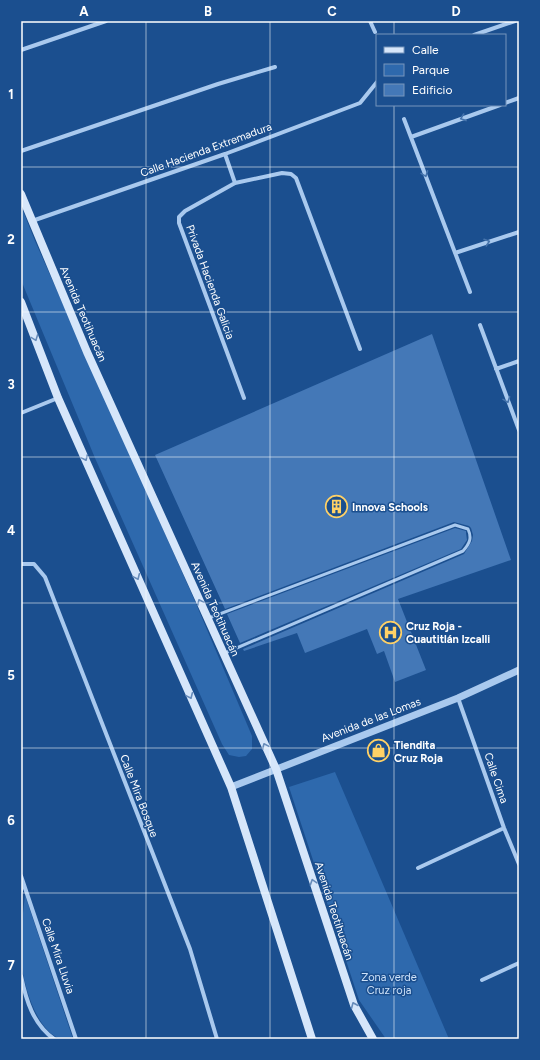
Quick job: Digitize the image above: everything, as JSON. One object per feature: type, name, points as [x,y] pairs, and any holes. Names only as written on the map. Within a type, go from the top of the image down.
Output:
[{"type":"main road","name":"Avenida Teotihuacán","points":[[21,194],[87,352],[276,769],[354,1005],[373,1039]]},
{"type":"main road","points":[[21,302],[58,398],[230,787],[312,1039]]},
{"type":"street","points":[[21,50],[106,21]]},
{"type":"street","points":[[370,21],[375,32]]},
{"type":"street","points":[[477,34],[515,21]]},
{"type":"street","points":[[21,151],[218,84],[275,67]]},
{"type":"street","name":"Calle Hacienda Extremadura","points":[[32,221],[225,154],[360,103],[376,83]]},
{"type":"street","points":[[506,103],[519,98]]},
{"type":"street","points":[[411,137],[497,106]]},
{"type":"street","points":[[404,119],[470,292]]},
{"type":"street","points":[[225,154],[235,184]]},
{"type":"street","name":"Privada Hacienda Galicia","points":[[244,398],[179,224],[179,217],[185,212],[235,184],[282,173],[291,174],[296,178],[360,349]]},
{"type":"street","points":[[455,253],[519,232]]},
{"type":"street","points":[[480,325],[519,430]]},
{"type":"street","points":[[496,369],[519,361]]},
{"type":"street","points":[[21,413],[58,398]]},
{"type":"street","name":"Calle Mira Bosque","points":[[21,564],[34,564],[45,577],[190,949],[217,1039]]},
{"type":"street","name":"Avenida de las Lomas","points":[[230,787],[458,698],[519,670]]},
{"type":"street","name":"Calle Cima","points":[[458,698],[504,828],[519,864]]},
{"type":"street","points":[[418,868],[504,828]]},
{"type":"street","name":"Calle Mira Lluvia","points":[[21,891],[22,877]]},
{"type":"street","name":"Calle Mira Lluvia","points":[[22,877],[76,1039]]},
{"type":"street","points":[[482,980],[519,963]]},
{"type":"street","points":[[21,976],[25,996],[35,1019],[49,1036],[54,1039]]},
{"type":"lane","points":[[208,619],[454,525],[468,528],[471,536],[469,544],[463,551],[224,654]]},
{"type":"green space","points":[[21,206],[35,241],[194,599],[252,736],[252,749],[246,756],[239,757],[229,755],[222,744],[95,458],[21,280]]},
{"type":"green space","name":"Zona verde Cruz roja","points":[[335,772],[449,1039],[386,1039],[359,1000],[289,787]]},
{"type":"green space","points":[[25,895],[73,1039],[58,1038],[43,1024],[32,1004],[24,980],[20,944]]},
{"type":"building","name":"Innova Schools","points":[[432,334],[511,560],[398,599],[426,670],[395,682],[384,651],[377,654],[367,629],[305,653],[297,633],[244,651],[243,649],[464,554],[472,541],[473,535],[471,528],[469,526],[454,522],[225,609],[155,455]]},
{"type":"building","points":[[455,528],[466,531],[467,540],[461,549],[240,643],[227,614]]},
{"type":"place","name":"Innova Schools","points":[[336,507]]},
{"type":"place","name":"Cruz Roja - Cuautitlán Izcalli","points":[[390,632]]},
{"type":"place","name":"Tiendita Cruz Roja","points":[[379,751]]}]
